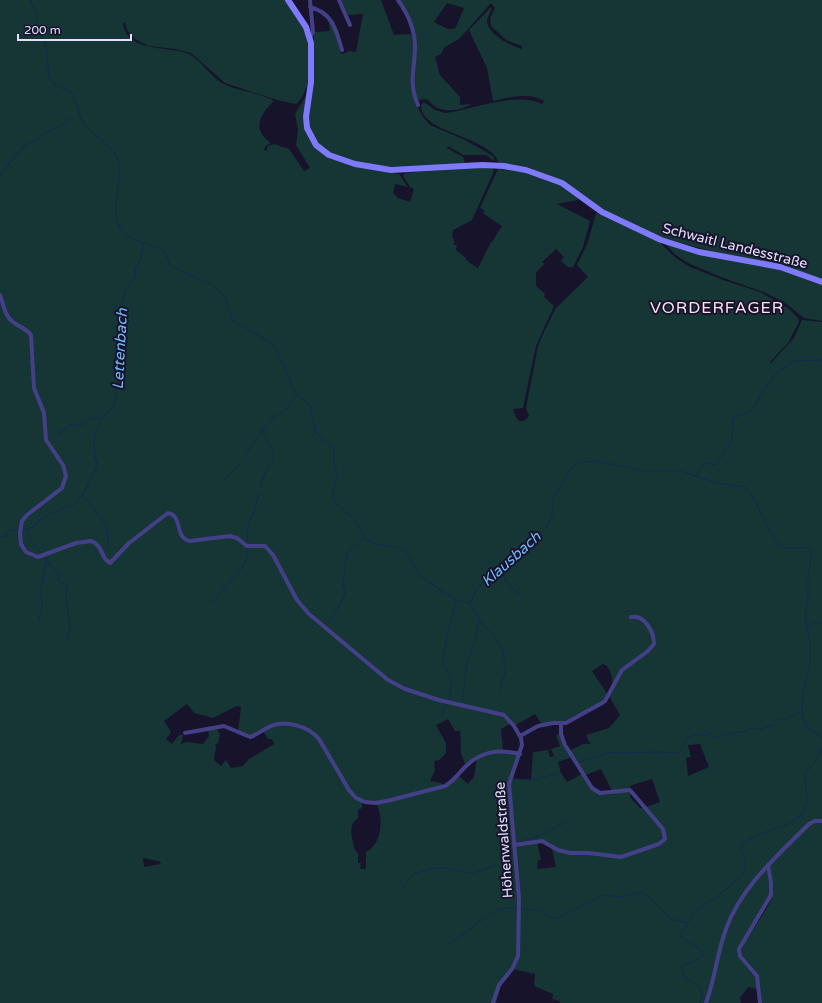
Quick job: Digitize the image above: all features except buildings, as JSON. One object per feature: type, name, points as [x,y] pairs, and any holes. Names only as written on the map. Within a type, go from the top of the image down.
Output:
[{"type":"street","name":"Schwaitl Landesstraße","points":[[288,0],[306,27],[310,38],[311,76],[306,124],[316,145],[329,155],[355,164],[384,170],[482,165],[504,166],[526,170],[562,183],[602,212],[661,240],[699,252],[780,267],[822,282]]},
{"type":"street","points":[[310,0],[313,32],[310,38]]},
{"type":"street","points":[[339,0],[350,25]]},
{"type":"street","points":[[398,0],[407,14],[413,35],[415,48],[412,82],[418,105]]},
{"type":"street","points":[[310,7],[319,10],[334,23],[342,50]]},
{"type":"street","points":[[0,295],[4,309],[10,319],[27,330],[31,335],[34,388],[44,413],[46,440],[66,470],[66,480],[62,488],[27,514],[22,521],[20,533],[22,544],[26,552],[34,556],[43,556],[63,547],[91,541],[100,547],[107,561],[110,563],[129,543],[168,513],[176,517],[181,535],[186,540],[190,541],[230,536],[237,538],[247,546],[265,546],[273,554],[297,600],[309,614],[388,680],[405,689],[439,700],[501,714],[510,721],[520,736],[536,727],[553,723],[561,724],[579,717],[605,701],[622,670],[653,646],[652,634],[647,625],[638,617],[631,617]]},
{"type":"street","points":[[185,733],[224,726],[250,737],[269,727],[279,724],[305,728],[313,732],[319,739],[352,793],[362,801],[372,803],[445,786],[453,781],[465,767],[477,757],[488,752],[501,751],[520,754]]},
{"type":"street","points":[[514,845],[542,841],[558,850],[570,853],[590,853],[621,857],[659,844],[665,839],[663,829],[630,790],[600,793],[592,788],[565,745],[561,734],[561,724]]},
{"type":"street","name":"Höhenwaldstraße","points":[[494,1003],[499,985],[512,969],[518,956],[519,899],[509,784],[510,776],[520,754],[522,745],[520,736]]},
{"type":"street","points":[[706,1003],[726,928],[743,896],[768,865],[811,823],[815,820],[822,821]]},
{"type":"street","points":[[760,1002],[757,976],[740,956],[739,949],[771,895],[772,882],[768,865]]},
{"type":"green space","points":[[0,0],[285,0],[304,28],[309,45],[310,68],[306,89],[302,98],[296,104],[277,100],[225,83],[191,53],[175,49],[149,46],[136,40],[127,30],[125,22],[123,24],[126,34],[133,40],[150,47],[181,51],[189,54],[198,60],[222,83],[234,88],[261,95],[274,101],[261,117],[261,133],[271,143],[264,149],[266,151],[268,146],[274,144],[289,149],[304,171],[310,168],[296,145],[298,130],[295,114],[307,94],[305,128],[332,159],[362,168],[399,174],[408,187],[395,184],[393,193],[398,198],[410,202],[414,189],[410,187],[403,176],[405,173],[466,168],[492,168],[494,171],[472,220],[453,230],[452,238],[454,239],[454,245],[457,245],[456,250],[466,258],[466,260],[478,268],[491,242],[502,226],[484,214],[484,210],[480,208],[498,169],[518,170],[563,186],[578,197],[578,200],[557,204],[590,221],[583,247],[573,267],[568,267],[561,261],[564,257],[556,249],[542,262],[544,264],[536,273],[536,286],[545,294],[544,297],[554,306],[536,346],[523,408],[513,409],[519,421],[524,421],[529,416],[526,408],[538,346],[542,336],[556,308],[588,277],[577,265],[588,242],[596,213],[657,240],[676,258],[688,266],[723,280],[760,292],[788,308],[798,318],[799,322],[788,343],[770,362],[771,363],[794,338],[802,320],[822,322],[822,1003],[762,1003],[758,975],[741,954],[745,942],[771,900],[773,893],[773,881],[769,862],[770,895],[738,952],[755,974],[757,989],[748,987],[740,998],[741,1003],[560,1003],[560,1001],[552,999],[553,994],[534,986],[535,974],[512,969],[502,981],[496,1003],[0,1003]],"holes":[[[603,664],[607,666],[611,673],[612,683],[608,695],[592,671]],[[609,696],[620,715],[609,728],[586,735],[590,744],[583,744],[569,751],[559,734],[556,735],[560,746],[551,749],[554,756],[550,757],[548,750],[533,752],[531,780],[510,779],[520,754],[503,751],[501,729],[512,723],[514,726],[535,714],[542,725],[566,723],[605,701]],[[187,704],[194,713],[213,718],[237,706],[241,707],[238,733],[252,737],[263,731],[268,739],[272,739],[274,744],[249,759],[243,766],[231,768],[226,760],[221,766],[214,760],[215,745],[218,743],[220,735],[216,727],[208,729],[209,736],[203,744],[187,742],[181,744],[183,735],[179,735],[172,744],[166,739],[171,732],[164,721]],[[448,719],[455,731],[460,731],[461,753],[466,766],[477,758],[474,777],[468,784],[458,775],[443,786],[441,783],[430,781],[435,770],[434,761],[439,760],[446,753],[446,743],[436,725]],[[700,744],[709,767],[688,776],[686,758],[691,757],[688,745]],[[572,757],[582,774],[567,782],[561,773],[558,762]],[[601,769],[612,791],[595,791],[583,774],[586,775]],[[652,779],[660,802],[640,808],[630,797],[632,792],[628,789],[632,785]],[[362,801],[376,803],[380,815],[380,830],[375,843],[366,852],[366,869],[360,869],[361,863],[358,863],[358,853],[355,850],[351,832],[352,825],[358,818],[358,810],[362,808]],[[537,842],[543,842],[551,846],[556,867],[537,869],[538,860],[541,860]],[[143,858],[159,861],[161,864],[144,867]]]},
{"type":"green space","points":[[341,0],[381,0],[394,35],[411,34],[412,36],[414,50],[411,79],[415,102],[423,117],[430,125],[463,139],[494,157],[494,160],[487,155],[463,155],[448,146],[447,148],[463,157],[465,163],[401,167],[376,166],[352,162],[332,154],[316,142],[308,124],[313,66],[314,32],[330,31],[328,18],[333,23],[341,54],[348,51],[356,52],[363,14],[348,15]]},
{"type":"green space","points":[[400,0],[822,0],[822,280],[662,238],[611,215],[560,180],[525,166],[499,163],[493,154],[482,146],[443,129],[431,122],[424,115],[421,105],[424,102],[435,110],[445,113],[507,100],[532,101],[542,104],[544,101],[538,98],[519,96],[493,101],[487,68],[469,30],[491,7],[487,22],[492,31],[501,39],[512,45],[522,49],[522,46],[506,40],[491,26],[490,18],[495,8],[491,3],[460,38],[444,48],[441,54],[435,57],[440,75],[460,97],[460,105],[471,104],[464,108],[444,110],[435,106],[426,99],[418,100],[414,84],[415,57],[413,34],[410,20]],"holes":[[[447,3],[464,8],[455,29],[448,29],[434,22]]]},
{"type":"green space","points":[[664,243],[777,269],[822,285],[822,321],[804,318],[784,302],[766,293],[721,277],[688,263],[676,255]]},
{"type":"waterway","name":"Klausbach","points":[[30,0],[36,13],[37,28],[46,45],[49,77],[55,85],[71,92],[84,123],[113,151],[120,165],[116,204],[116,218],[120,228],[128,237],[164,250],[172,267],[213,285],[226,299],[232,320],[273,344],[294,391],[310,405],[316,433],[334,449],[334,463],[338,476],[334,485],[333,498],[335,502],[355,521],[368,540],[375,544],[396,547],[404,551],[422,577],[435,587],[458,600],[468,603],[472,600],[476,590],[507,558],[529,543],[546,528],[552,516],[553,499],[572,467],[579,462],[596,461],[645,471],[680,471],[717,483],[745,487],[750,492],[770,531],[780,545],[788,548],[805,547],[812,551],[808,576],[808,597],[805,616],[810,644],[810,665],[803,693],[802,716],[807,728],[822,737]]},
{"type":"waterway","points":[[0,175],[23,147],[39,138],[46,132],[60,127],[72,117]]},
{"type":"waterway","name":"Lettenbach","points":[[21,530],[31,528],[50,513],[57,512],[65,507],[74,505],[85,491],[98,465],[95,457],[94,436],[106,413],[114,407],[119,380],[119,359],[122,347],[119,336],[122,326],[119,311],[126,289],[136,276],[135,270],[140,261],[144,243]]},
{"type":"waterway","points":[[697,476],[704,463],[716,465],[732,440],[733,418],[750,412],[775,374],[794,361],[822,360]]},
{"type":"waterway","points":[[246,455],[260,433],[275,416],[285,411],[297,395]]},
{"type":"waterway","points":[[59,436],[60,432],[67,429],[69,425],[81,425],[93,418],[102,419]]},
{"type":"waterway","points":[[261,487],[263,476],[274,457],[271,447],[262,431]]},
{"type":"waterway","points":[[224,480],[242,461]]},
{"type":"waterway","points":[[247,542],[248,526],[254,512],[259,493]]},
{"type":"waterway","points":[[83,494],[107,527],[108,549]]},
{"type":"waterway","name":"Lettenbach","points":[[0,537],[7,536],[9,530],[18,530]]},
{"type":"waterway","points":[[28,530],[30,540],[42,553]]},
{"type":"waterway","name":"Klausbach","points":[[361,541],[365,538]]},
{"type":"waterway","points":[[328,622],[339,607],[346,592],[343,584],[347,553],[358,543]]},
{"type":"waterway","points":[[213,603],[217,596],[244,564],[248,548]]},
{"type":"waterway","points":[[43,556],[59,575],[58,581],[67,586],[66,599],[70,625]]},
{"type":"waterway","points":[[39,619],[42,608],[41,592],[46,561]]},
{"type":"waterway","points":[[497,568],[511,587],[523,597]]},
{"type":"waterway","points":[[449,700],[452,682],[444,665],[443,655],[456,601]]},
{"type":"waterway","points":[[469,603],[482,623],[495,637],[502,650],[506,667],[500,690]]},
{"type":"waterway","points":[[463,700],[466,667],[476,638],[479,619]]},
{"type":"waterway","points":[[806,627],[816,622],[822,623]]},
{"type":"waterway","points":[[67,641],[70,629]]},
{"type":"waterway","points":[[442,714],[447,704]]},
{"type":"waterway","points":[[578,762],[609,753],[679,753],[686,740],[691,736],[706,736],[709,733],[717,738],[726,734],[742,732],[752,728],[760,729],[773,725],[779,719],[787,719],[802,710]]},
{"type":"waterway","name":"Klausbach","points":[[700,1003],[702,998],[701,990],[684,977],[681,967],[696,961],[702,956],[702,953],[700,949],[683,938],[681,933],[697,909],[714,899],[741,877],[745,871],[746,862],[741,849],[743,844],[751,838],[788,824],[802,813],[807,801],[805,774],[817,759],[822,747]]},
{"type":"waterway","points":[[513,779],[531,780],[556,774]]},
{"type":"waterway","points":[[517,842],[537,837],[570,820]]},
{"type":"waterway","points":[[403,887],[414,874],[430,869],[443,868],[472,873],[494,866]]},
{"type":"waterway","points":[[521,909],[540,910],[548,916],[556,919],[604,895],[620,897],[640,892],[650,898],[670,919],[688,923]]},
{"type":"waterway","points":[[449,944],[495,911],[502,908],[517,908]]},
{"type":"district","name":"VORDERFAGER","points":[[717,308]]}]
